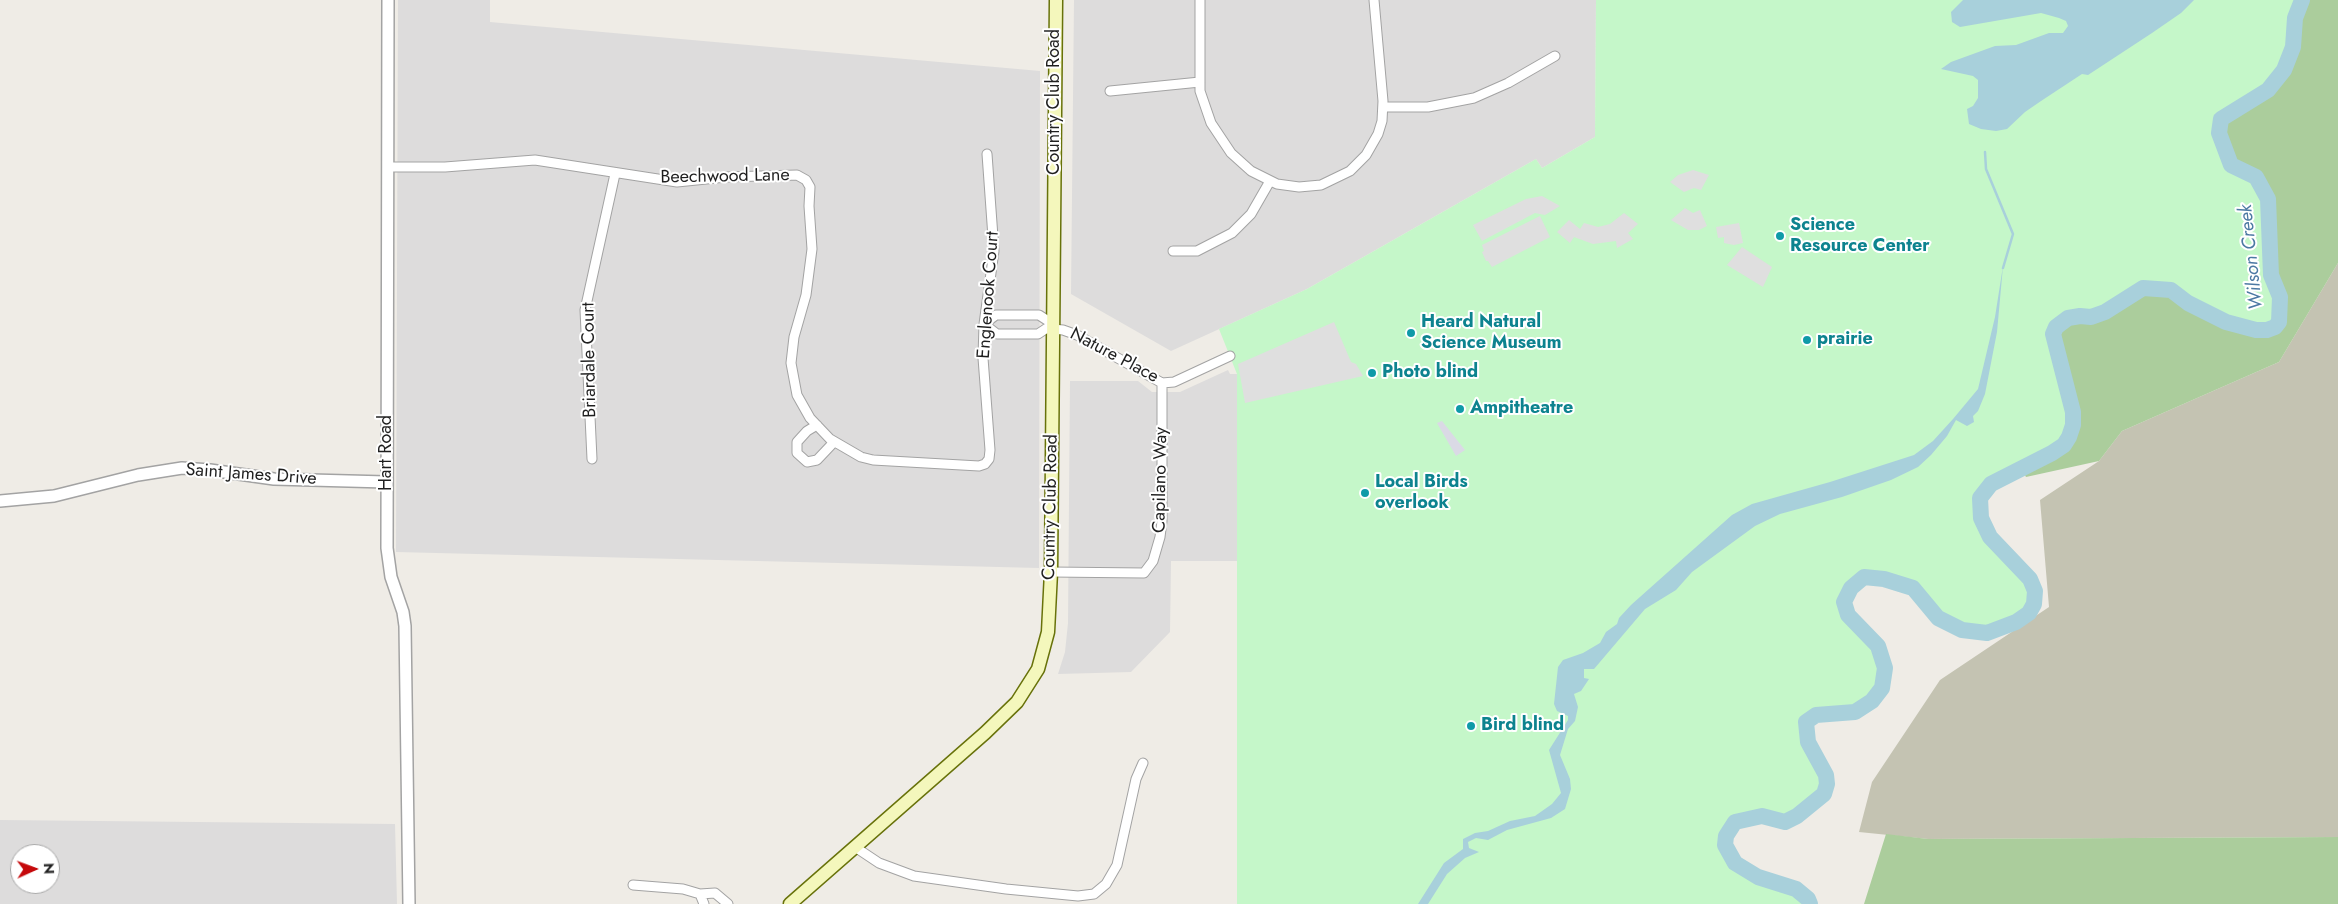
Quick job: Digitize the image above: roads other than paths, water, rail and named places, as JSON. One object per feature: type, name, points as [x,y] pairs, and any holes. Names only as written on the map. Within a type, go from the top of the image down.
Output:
[{"type":"main road","name":"Country Club Road","points":[[790,904],[986,733],[1017,702],[1038,669],[1048,632],[1051,572],[1056,0]]},
{"type":"street","name":"Hart Road","points":[[388,0],[386,482],[389,558],[405,626],[409,904]]},
{"type":"street","points":[[1200,0],[1200,82],[1207,114],[1220,140],[1244,165],[1270,181],[1291,187],[1314,186],[1330,182],[1350,171],[1366,155],[1374,142],[1382,121],[1383,107],[1374,0]]},
{"type":"street","points":[[1383,107],[1428,107],[1474,98],[1508,83],[1555,56]]},
{"type":"street","points":[[1110,92],[1200,82]]},
{"type":"street","name":"Englenook Court","points":[[985,464],[989,459],[990,433],[983,358],[984,324],[986,296],[994,251],[987,154]]},
{"type":"street","name":"Beechwood Lane","points":[[388,167],[446,168],[535,160],[615,174],[677,182],[768,175],[797,175],[806,180],[810,187],[811,266],[806,295],[794,337],[791,363],[797,395],[810,418],[834,442],[862,457],[873,460],[979,466],[985,464]]},
{"type":"street","name":"Briardale Court","points":[[592,460],[585,310],[615,174]]},
{"type":"street","points":[[1173,251],[1197,251],[1232,233],[1251,214],[1270,181]]},
{"type":"street","name":"Nature Place","points":[[984,324],[996,315],[1039,315],[1053,327],[1077,335],[1162,383],[1174,382],[1230,356]]},
{"type":"street","points":[[984,324],[997,334],[1038,334],[1053,327]]},
{"type":"street","name":"Capilano Way","points":[[1051,572],[1144,573],[1156,554],[1162,521],[1162,383]]},
{"type":"street","points":[[816,426],[797,442],[797,453],[807,462],[817,460],[834,442]]},
{"type":"street","name":"Saint James Drive","points":[[0,502],[54,496],[138,475],[182,468],[274,479],[386,482]]},
{"type":"street","points":[[855,847],[879,863],[914,876],[999,888],[1078,896],[1094,894],[1106,884],[1117,865],[1136,779],[1143,763]]},
{"type":"street","points":[[634,885],[683,889],[700,894],[715,893],[728,904]]},
{"type":"street","points":[[700,894],[704,904]]},
{"type":"water","points":[[1963,0],[2194,0],[2181,13],[2152,33],[2088,75],[2082,74],[2025,112],[2007,129],[1996,131],[1981,129],[1969,124],[1967,109],[1973,106],[1978,98],[1978,80],[1973,76],[1941,69],[1951,62],[1995,46],[2016,45],[2049,33],[2063,33],[2068,26],[2066,21],[2041,13],[1960,27],[1952,22],[1951,12]]},
{"type":"water","points":[[2003,266],[1997,332],[1985,394],[1978,411],[1973,416],[1974,422],[1967,426],[1956,420],[1947,436],[1918,467],[1891,480],[1842,497],[1780,514],[1755,526],[1692,572],[1676,590],[1645,609],[1594,669],[1584,669],[1584,678],[1589,679],[1581,691],[1574,694],[1578,707],[1575,721],[1568,729],[1560,755],[1570,779],[1571,789],[1565,809],[1551,818],[1507,830],[1488,840],[1476,838],[1468,842],[1469,848],[1479,852],[1465,858],[1447,874],[1428,904],[1418,904],[1444,863],[1463,849],[1463,839],[1510,821],[1535,816],[1552,804],[1561,793],[1549,750],[1568,720],[1568,716],[1557,711],[1554,704],[1558,667],[1563,660],[1583,653],[1600,643],[1606,632],[1617,624],[1619,618],[1631,605],[1732,515],[1752,504],[1830,482],[1914,455],[1933,441],[1978,389],[1995,317]]},
{"type":"waterway","name":"Wilson Creek","points":[[2297,0],[2300,5]]},
{"type":"waterway","name":"Wilson Creek","points":[[1810,904],[1808,899],[1796,889],[1758,877],[1735,863],[1725,845],[1726,836],[1735,822],[1762,816],[1785,822],[1797,816],[1824,794],[1827,784],[1826,775],[1808,742],[1806,722],[1816,715],[1855,712],[1872,701],[1882,688],[1885,668],[1878,646],[1848,615],[1844,602],[1851,588],[1864,577],[1884,579],[1913,588],[1938,618],[1962,630],[1987,633],[2016,622],[2029,613],[2034,604],[2035,591],[2030,579],[1990,537],[1981,518],[1980,498],[1991,484],[2052,453],[2064,445],[2069,437],[2073,425],[2073,412],[2053,334],[2056,327],[2068,318],[2091,317],[2105,312],[2143,288],[2171,290],[2188,303],[2226,322],[2256,330],[2267,330],[2275,327],[2279,322],[2280,297],[2271,275],[2268,199],[2256,177],[2231,165],[2219,133],[2221,119],[2268,90],[2284,70],[2293,47],[2295,18],[2302,0]]},
{"type":"waterway","points":[[1985,152],[1986,169],[2013,234],[2003,268]]},
{"type":"place","name":"Science Resource Center","points":[[1780,236]]},
{"type":"place","name":"Heard Natural Science Museum","points":[[1411,333]]},
{"type":"place","name":"prairie","points":[[1807,340]]},
{"type":"place","name":"Photo blind","points":[[1372,373]]},
{"type":"place","name":"Ampitheatre","points":[[1460,409]]},
{"type":"place","name":"Local Birds overlook","points":[[1365,493]]},
{"type":"place","name":"Bird blind","points":[[1471,726]]}]
